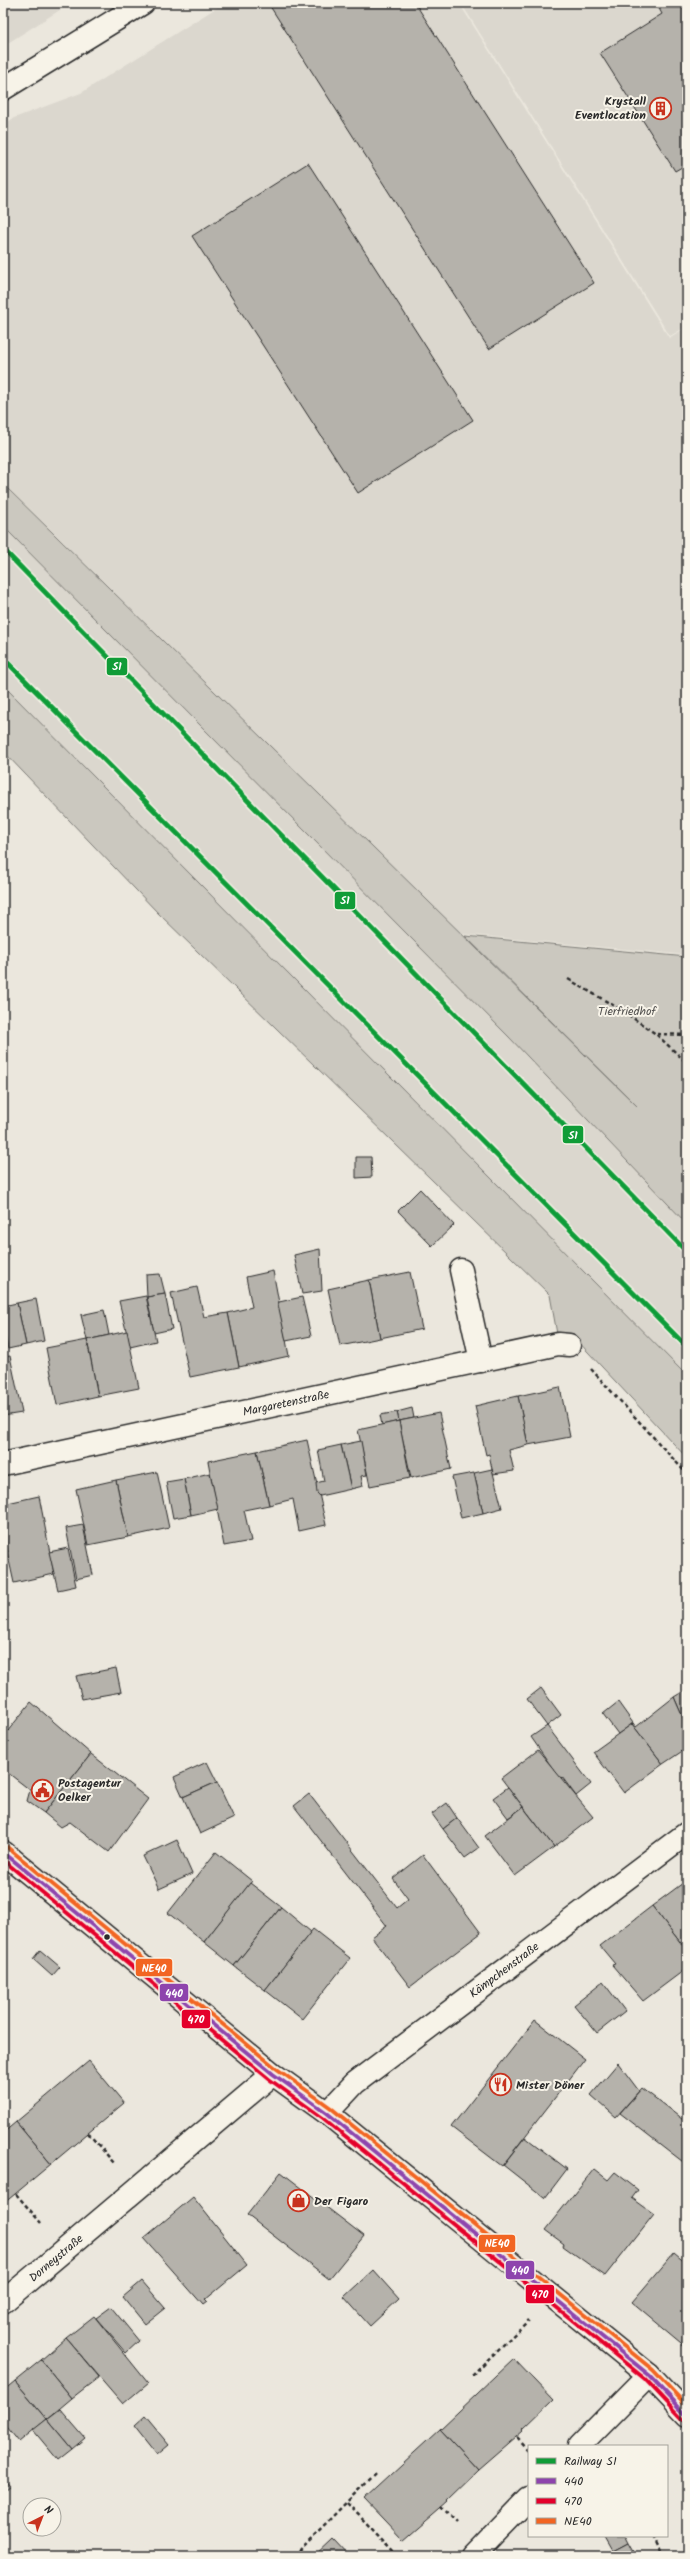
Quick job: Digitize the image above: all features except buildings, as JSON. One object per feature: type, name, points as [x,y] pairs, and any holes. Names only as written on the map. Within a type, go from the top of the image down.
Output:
[{"type":"street","points":[[3,89],[143,3]]},
{"type":"street","points":[[461,1270],[481,1361]]},
{"type":"street","name":"Margaretenstraße","points":[[3,1464],[558,1344],[569,1345]]},
{"type":"street","name":"Kämpchenstraße","points":[[326,2113],[355,2083],[687,1833]]},
{"type":"street","points":[[3,1852],[273,2074],[326,2113],[649,2375],[687,2415]]},
{"type":"street","name":"Dorneystraße","points":[[3,2302],[273,2074]]},
{"type":"street","points":[[580,2445],[649,2375]]},
{"type":"street","points":[[473,2556],[528,2499]]},
{"type":"path","points":[[568,979],[623,1011],[656,1034],[687,1064]]},
{"type":"path","points":[[656,1034],[687,1035]]},
{"type":"path","points":[[569,1345],[687,1474]]},
{"type":"path","points":[[88,2133],[114,2163]]},
{"type":"path","points":[[16,2194],[41,2223]]},
{"type":"path","points":[[472,2375],[530,2320]]},
{"type":"path","points":[[517,2437],[528,2449]]},
{"type":"path","points":[[294,2556],[377,2472]]},
{"type":"path","points":[[347,2502],[398,2556]]},
{"type":"path","points":[[442,2506],[462,2527]]},
{"type":"path","points":[[652,2537],[662,2556]]},
{"type":"shaded area","points":[[3,3],[71,3],[3,46]]},
{"type":"shaded area","points":[[224,3],[459,3],[669,338],[687,327],[687,955],[461,934],[3,483],[3,125],[14,118],[81,93]]},
{"type":"shaded area","points":[[461,3],[687,3],[687,326],[670,336]]},
{"type":"shaded area","points":[[3,526],[509,1037],[687,1224],[687,1376],[3,685]]},
{"type":"green space","name":"Tierfriedhof","points":[[3,484],[637,1106],[465,936],[687,957],[687,1224],[509,1037],[3,526]]},
{"type":"green space","points":[[3,685],[687,1376],[687,1458],[574,1337],[557,1334],[550,1295],[158,913],[3,751]]},
{"type":"rail line","name":"S1","points":[[3,549],[687,1252]]},
{"type":"rail line","name":"S1","points":[[3,658],[687,1347]]},
{"type":"transit line","name":"NE40","points":[[7,1847],[277,2069],[331,2108],[653,2370],[687,2406]]},
{"type":"transit line","name":"440","points":[[3,1852],[273,2074],[327,2113],[649,2375],[687,2415]]},
{"type":"transit line","name":"470","points":[[3,1860],[269,2079],[323,2118],[645,2379],[683,2419]]},
{"type":"place","name":"Krystall Eventlocation","points":[[661,108]]},
{"type":"place","name":"Postagentur Oelker","points":[[42,1790]]},
{"type":"place","name":"Mister Döner","points":[[501,2085]]},
{"type":"place","name":"Der Figaro","points":[[298,2201]]}]
